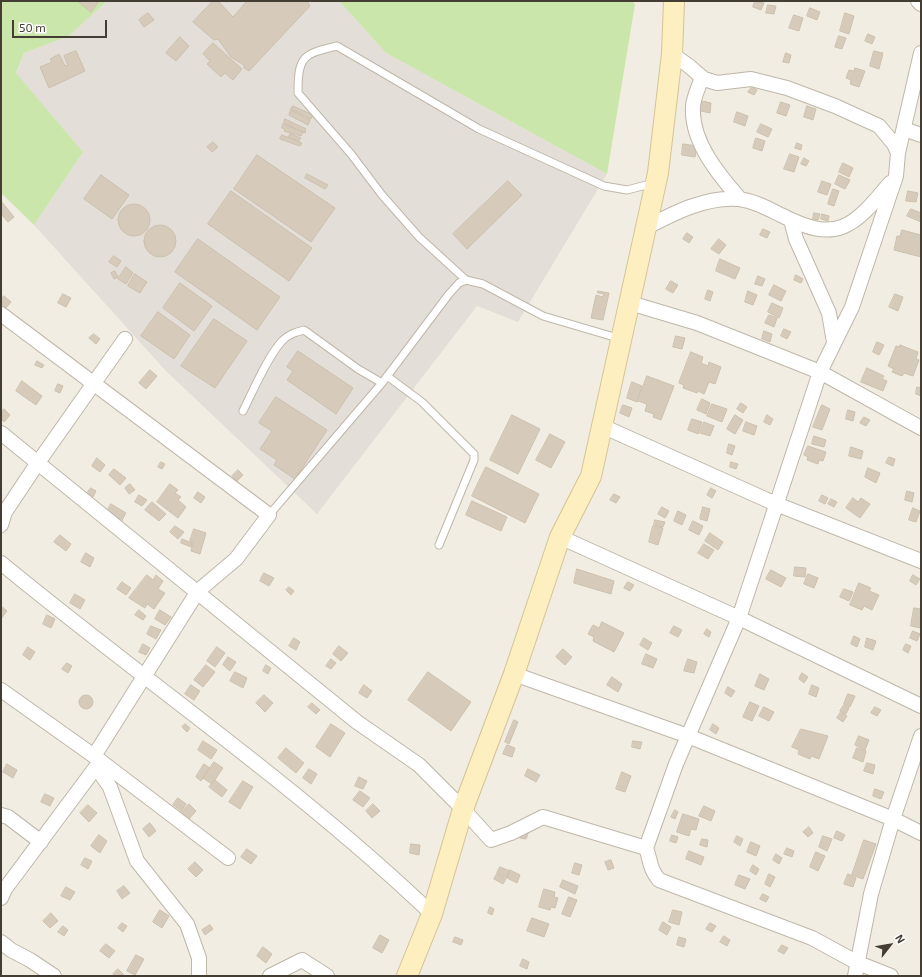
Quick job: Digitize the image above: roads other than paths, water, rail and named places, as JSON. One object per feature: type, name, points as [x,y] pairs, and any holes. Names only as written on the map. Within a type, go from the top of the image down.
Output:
[{"type":"street","points":[[407,976],[432,914],[463,809],[514,674],[560,537],[591,476],[656,183],[672,54],[674,1]]},
{"type":"street","points":[[918,1],[921,4]]},
{"type":"street","points":[[891,976],[857,969],[812,938],[659,880],[652,871],[650,858],[646,848],[676,764],[739,618],[820,372],[852,306],[896,176],[898,153],[921,53]]},
{"type":"street","points":[[672,54],[702,77],[717,84],[751,79],[794,90],[879,126],[894,144],[898,153]]},
{"type":"street","points":[[702,77],[693,106],[694,127],[710,160],[740,199]]},
{"type":"street","points":[[904,129],[921,135]]},
{"type":"street","points":[[647,227],[679,211],[726,198],[754,202],[791,220],[819,230],[831,231],[843,228],[872,205],[896,176]]},
{"type":"street","points":[[791,220],[796,239],[829,313],[834,342]]},
{"type":"street","points":[[630,303],[697,323],[820,372],[921,428]]},
{"type":"street","points":[[1,314],[93,385],[269,515],[236,559],[198,591],[143,676],[94,756]]},
{"type":"street","points":[[1,525],[5,512],[37,464],[125,339]]},
{"type":"street","points":[[602,426],[776,504],[921,561]]},
{"type":"street","points":[[1,434],[198,591],[357,722],[419,765],[463,809],[491,840],[511,833],[543,817],[646,848]]},
{"type":"street","points":[[560,537],[739,618],[921,706]]},
{"type":"street","points":[[1,564],[331,823],[391,875],[432,914]]},
{"type":"street","points":[[514,674],[688,736],[893,819],[921,833]]},
{"type":"street","points":[[1,690],[94,756],[228,858]]},
{"type":"street","points":[[857,969],[871,894],[893,819],[921,736]]},
{"type":"street","points":[[1,898],[5,889],[96,767],[110,787],[137,861],[187,924],[199,958],[199,976]]},
{"type":"street","points":[[1,815],[8,817],[41,842]]},
{"type":"street","points":[[1,942],[11,950],[30,960],[54,976]]},
{"type":"street","points":[[270,976],[302,960],[327,976]]},
{"type":"lane","points":[[621,339],[543,316],[483,284],[466,280],[419,237],[387,201],[351,154],[298,92],[298,72],[305,57],[312,52],[337,46],[479,129],[604,186],[627,190],[656,183]]},
{"type":"lane","points":[[269,515],[382,383],[449,294],[459,283],[466,280]]},
{"type":"lane","points":[[242,411],[282,341],[293,332],[304,330],[358,369],[382,383]]},
{"type":"lane","points":[[387,376],[422,402],[474,454],[474,460],[438,545]]}]
